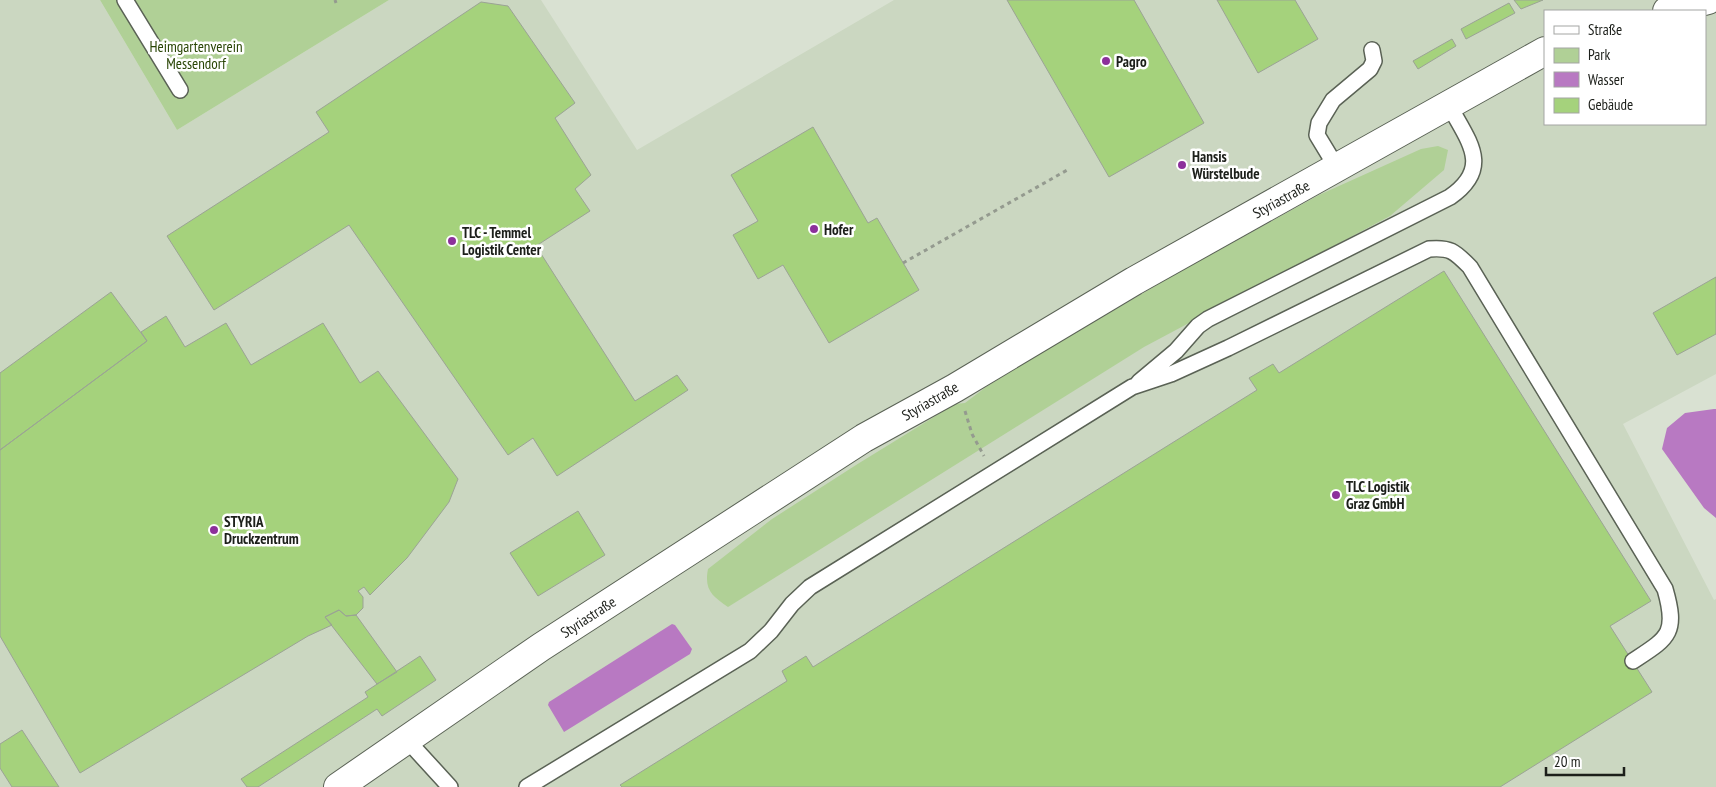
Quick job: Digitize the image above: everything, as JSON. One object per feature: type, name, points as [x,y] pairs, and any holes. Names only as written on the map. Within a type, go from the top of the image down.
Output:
[{"type":"street","points":[[1671,10],[1708,0]]},
{"type":"street","name":"Styriastraße","points":[[338,787],[541,647],[864,438],[955,388],[1134,281],[1544,52]]},
{"type":"lane","points":[[125,0],[180,90]]},
{"type":"lane","points":[[1337,168],[1317,135],[1318,123],[1334,100],[1370,69],[1374,61],[1372,50]]},
{"type":"lane","points":[[527,787],[750,651],[771,631],[792,604],[810,587],[1132,387],[1176,351],[1198,326],[1208,319],[1450,197],[1460,190],[1472,173],[1474,163],[1473,150],[1448,105]]},
{"type":"lane","points":[[1132,387],[1171,374],[1228,348],[1429,249],[1444,248],[1456,254],[1470,267],[1666,590],[1671,609],[1672,623],[1668,633],[1660,642],[1633,661]]},
{"type":"lane","points":[[407,740],[450,787]]},
{"type":"path","points":[[903,263],[1069,169]]},
{"type":"path","points":[[963,403],[972,434],[980,449]]},
{"type":"shaded area","points":[[0,0],[100,0],[177,130],[389,0],[541,0],[637,150],[894,0],[1716,0],[1716,374],[1623,424],[1714,600],[1716,599],[1716,787],[0,787]]},
{"type":"green space","name":"Heimgartenverein Messendorf","points":[[100,0],[389,0],[177,130]]},
{"type":"green space","points":[[1438,146],[1448,150],[1444,170],[1390,216],[1144,347],[728,607],[710,592],[707,582],[708,569],[772,519],[955,404],[965,403],[986,387],[1031,359],[1174,275],[1319,195],[1421,149]]},
{"type":"water","points":[[1716,409],[1716,518],[1704,508],[1662,449],[1667,428],[1685,413]]},
{"type":"water","points":[[672,624],[675,625],[692,649],[690,654],[564,732],[548,705],[549,702]]},
{"type":"building","name":"Pagro","points":[[1007,0],[1134,0],[1204,123],[1109,177]]},
{"type":"building","points":[[1217,0],[1295,0],[1318,39],[1258,73]]},
{"type":"building","points":[[1514,0],[1543,0],[1521,9]]},
{"type":"building","name":"TLC - Temmel Logistik Center","points":[[481,2],[508,6],[575,103],[555,118],[591,175],[575,189],[590,211],[536,246],[635,401],[677,375],[688,390],[557,476],[533,438],[508,455],[349,225],[214,310],[167,236],[329,132],[316,112]]},
{"type":"building","points":[[1509,3],[1515,13],[1466,39],[1461,29]]},
{"type":"building","points":[[1452,39],[1456,46],[1418,69],[1413,61]]},
{"type":"building","name":"Hofer","points":[[813,127],[868,223],[877,218],[919,290],[829,343],[783,265],[758,279],[733,235],[758,221],[731,175]]},
{"type":"building","name":"TLC Logistik Graz GmbH","points":[[1444,271],[1651,601],[1610,626],[1652,692],[1500,787],[622,787],[620,785],[787,681],[782,671],[806,656],[813,667],[1257,390],[1249,378],[1273,364],[1279,373]]},
{"type":"building","points":[[1716,277],[1716,334],[1677,355],[1653,313]]},
{"type":"building","points":[[111,292],[147,341],[0,450],[0,373]]},
{"type":"building","name":"STYRIA Druckzentrum","points":[[166,316],[185,347],[226,323],[251,365],[323,323],[360,383],[378,371],[458,479],[449,502],[407,558],[370,595],[364,587],[358,591],[363,597],[363,608],[356,615],[346,616],[339,610],[325,617],[332,625],[308,636],[80,773],[0,636],[0,450],[147,341],[141,332]]},
{"type":"building","points":[[578,511],[605,555],[538,596],[510,553]]},
{"type":"building","points":[[339,610],[346,616],[356,615],[397,672],[377,684],[325,617]]},
{"type":"building","points":[[420,656],[436,680],[382,716],[377,709],[258,787],[247,787],[241,779],[368,697],[365,692]]},
{"type":"building","points":[[22,730],[59,787],[12,787],[0,768],[0,744]]},
{"type":"place","name":"Pagro","points":[[1106,61]]},
{"type":"place","name":"Hansis Würstelbude","points":[[1182,165]]},
{"type":"place","name":"Hofer","points":[[814,229]]},
{"type":"place","name":"TLC - Temmel Logistik Center","points":[[452,241]]},
{"type":"place","name":"TLC Logistik Graz GmbH","points":[[1336,495]]},
{"type":"place","name":"STYRIA Druckzentrum","points":[[214,530]]}]
